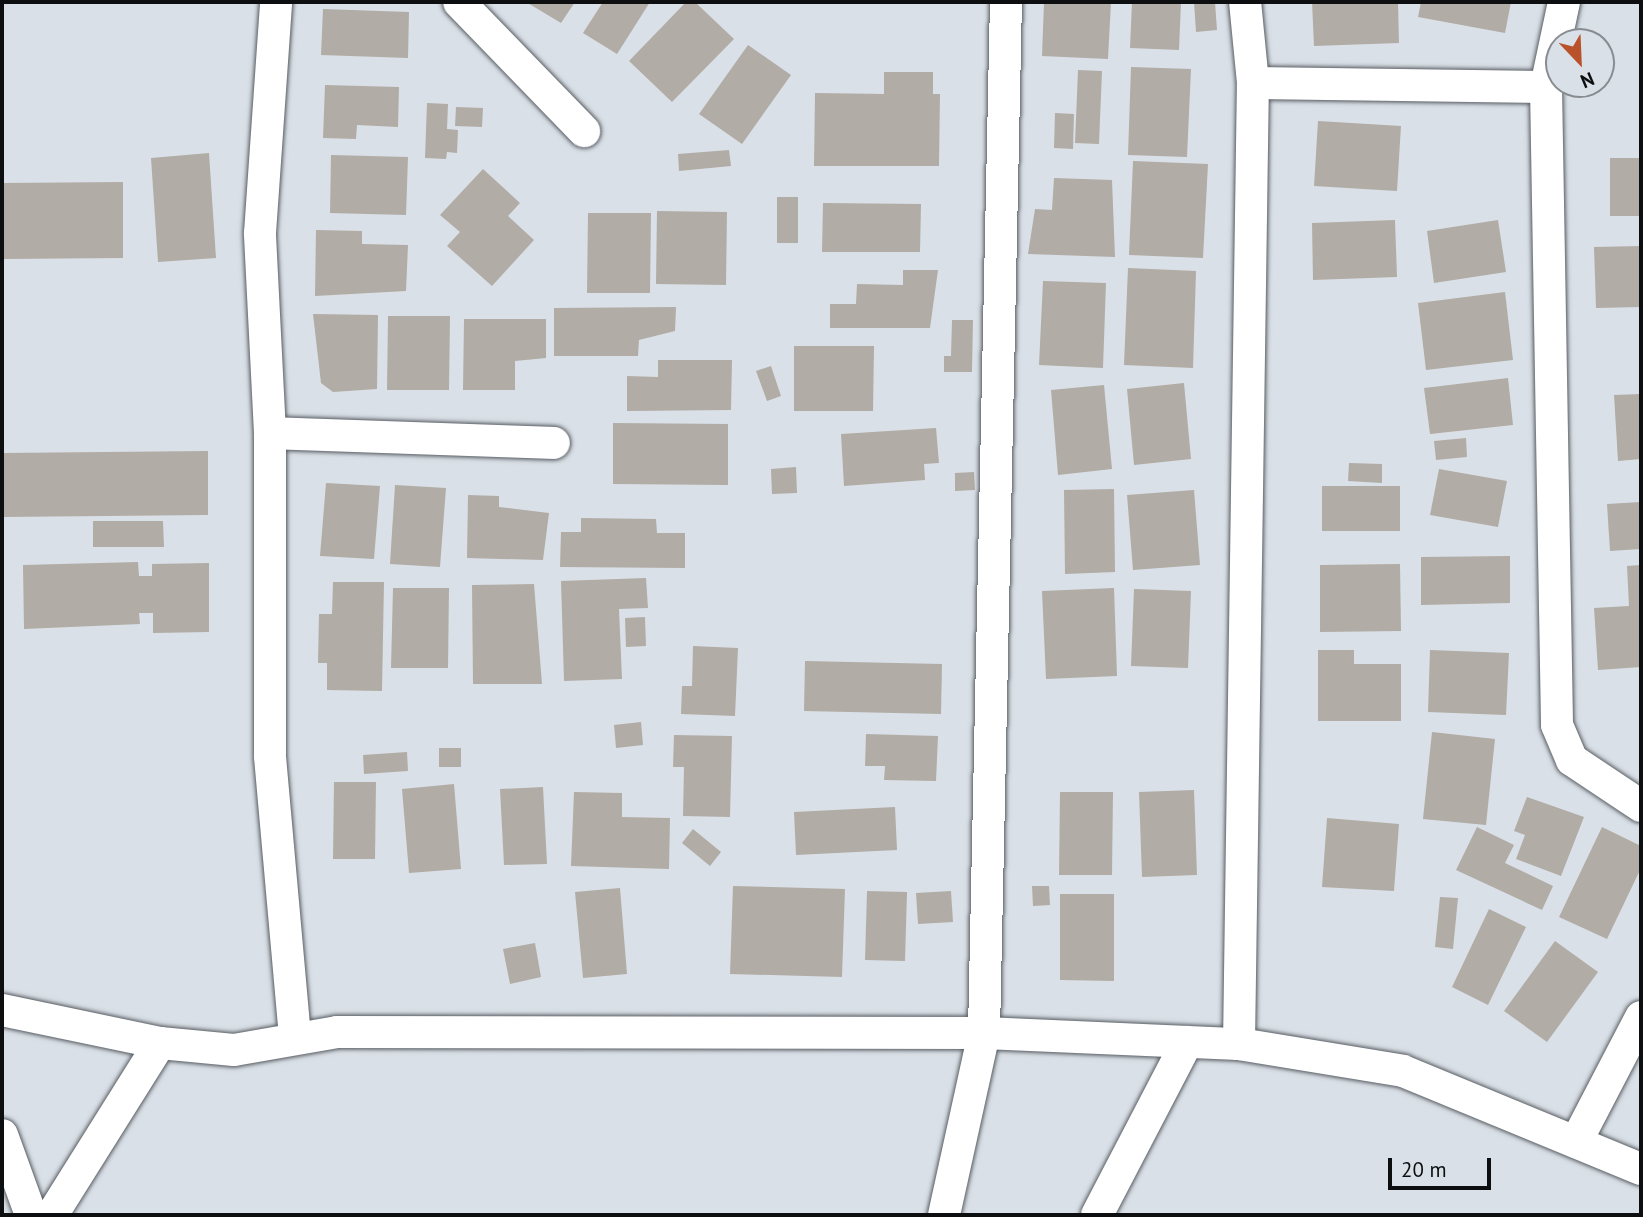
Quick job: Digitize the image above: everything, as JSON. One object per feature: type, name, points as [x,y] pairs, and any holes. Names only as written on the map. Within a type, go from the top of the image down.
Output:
[{"type":"street","points":[[276,2],[260,233],[270,433],[270,756],[295,1037]]},
{"type":"street","points":[[459,2],[584,131]]},
{"type":"street","points":[[944,1215],[984,1033],[1006,2]]},
{"type":"street","points":[[1238,1044],[1253,83],[1245,2]]},
{"type":"street","points":[[1558,28],[1564,2]]},
{"type":"street","points":[[1253,83],[1545,87]]},
{"type":"street","points":[[1546,98],[1558,724],[1572,760],[1641,806]]},
{"type":"street","points":[[270,433],[554,443]]},
{"type":"street","points":[[2,1010],[160,1043],[234,1050],[295,1037],[984,1033],[1238,1044],[1403,1071],[1641,1169]]},
{"type":"street","points":[[1576,1142],[1641,1017]]},
{"type":"street","points":[[1097,1215],[1187,1042]]},
{"type":"street","points":[[52,1215],[160,1043]]},
{"type":"street","points":[[2,1135],[31,1215]]},
{"type":"building","points":[[526,2],[575,2],[561,23]]},
{"type":"building","points":[[603,2],[650,2],[617,54],[583,33]]},
{"type":"building","points":[[686,2],[695,2],[734,39],[672,102],[629,61]]},
{"type":"building","points":[[1044,2],[1111,2],[1108,59],[1042,56]]},
{"type":"building","points":[[1132,2],[1181,2],[1179,50],[1130,48]]},
{"type":"building","points":[[1194,2],[1215,2],[1217,30],[1196,32]]},
{"type":"building","points":[[1312,2],[1398,2],[1399,43],[1314,46]]},
{"type":"building","points":[[1421,2],[1511,2],[1505,33],[1418,17]]},
{"type":"building","points":[[323,9],[409,12],[408,58],[321,55]]},
{"type":"building","points":[[748,45],[791,75],[742,144],[699,114]]},
{"type":"building","points":[[1131,67],[1191,69],[1187,157],[1128,155]]},
{"type":"building","points":[[1078,70],[1102,71],[1099,144],[1075,143]]},
{"type":"building","points":[[884,72],[933,72],[933,94],[940,94],[939,166],[814,166],[815,93],[884,94]]},
{"type":"building","points":[[325,85],[399,87],[398,127],[357,125],[356,139],[323,138]]},
{"type":"building","points":[[427,103],[448,104],[447,129],[458,130],[457,153],[447,152],[446,159],[425,158]]},
{"type":"building","points":[[456,107],[483,108],[482,127],[455,126]]},
{"type":"building","points":[[1055,113],[1074,114],[1073,149],[1054,148]]},
{"type":"building","points":[[1318,121],[1401,126],[1397,191],[1314,186]]},
{"type":"building","points":[[729,150],[731,166],[679,171],[678,154]]},
{"type":"building","points":[[209,153],[216,258],[158,262],[151,158]]},
{"type":"building","points":[[331,155],[408,157],[406,215],[330,213]]},
{"type":"building","points":[[1610,158],[1641,158],[1641,216],[1610,216]]},
{"type":"building","points":[[1133,161],[1208,164],[1203,258],[1129,255]]},
{"type":"building","points":[[483,169],[520,203],[508,216],[534,240],[492,286],[447,246],[460,232],[440,215]]},
{"type":"building","points":[[1054,178],[1112,180],[1115,257],[1028,254],[1035,209],[1052,210]]},
{"type":"building","points":[[123,182],[123,258],[2,259],[2,183]]},
{"type":"building","points":[[777,197],[798,197],[798,243],[777,243]]},
{"type":"building","points":[[823,203],[921,204],[920,252],[822,252]]},
{"type":"building","points":[[657,211],[727,212],[726,285],[656,284]]},
{"type":"building","points":[[588,213],[651,213],[650,293],[587,293]]},
{"type":"building","points":[[1395,220],[1397,277],[1313,280],[1312,223]]},
{"type":"building","points":[[1498,220],[1506,272],[1434,283],[1427,231]]},
{"type":"building","points":[[316,230],[362,231],[362,244],[408,245],[406,291],[315,296]]},
{"type":"building","points":[[1641,246],[1641,307],[1596,308],[1594,247]]},
{"type":"building","points":[[1128,268],[1196,271],[1193,368],[1124,365]]},
{"type":"building","points":[[903,270],[938,270],[930,328],[830,328],[830,304],[856,304],[857,284],[903,285]]},
{"type":"building","points":[[1043,281],[1106,283],[1103,368],[1039,365]]},
{"type":"building","points":[[1505,292],[1513,360],[1426,370],[1418,303]]},
{"type":"building","points":[[676,307],[675,331],[639,340],[638,356],[554,356],[554,308]]},
{"type":"building","points":[[313,314],[378,315],[377,389],[333,392],[321,383]]},
{"type":"building","points":[[388,316],[450,316],[449,390],[387,390]]},
{"type":"building","points":[[464,319],[546,319],[546,358],[515,361],[515,390],[463,390]]},
{"type":"building","points":[[952,320],[973,320],[972,372],[944,372],[944,356],[951,356]]},
{"type":"building","points":[[794,346],[874,346],[873,411],[794,411]]},
{"type":"building","points":[[658,360],[732,360],[731,410],[627,411],[627,376],[658,377]]},
{"type":"building","points":[[771,366],[781,396],[767,401],[756,371]]},
{"type":"building","points":[[1508,378],[1513,425],[1430,434],[1424,388]]},
{"type":"building","points":[[1184,383],[1191,459],[1134,465],[1127,389]]},
{"type":"building","points":[[1104,385],[1112,469],[1058,475],[1051,390]]},
{"type":"building","points":[[1641,394],[1641,459],[1618,461],[1614,395]]},
{"type":"building","points":[[613,423],[728,424],[728,485],[613,484]]},
{"type":"building","points":[[936,428],[939,463],[924,464],[925,480],[844,486],[841,434]]},
{"type":"building","points":[[1466,438],[1467,457],[1436,460],[1434,441]]},
{"type":"building","points":[[208,451],[208,515],[2,517],[2,453]]},
{"type":"building","points":[[1349,463],[1382,464],[1382,483],[1348,481]]},
{"type":"building","points":[[796,467],[797,493],[772,494],[771,469]]},
{"type":"building","points":[[1439,469],[1507,481],[1498,527],[1430,515]]},
{"type":"building","points":[[974,472],[975,490],[955,491],[955,473]]},
{"type":"building","points":[[326,483],[380,486],[374,559],[320,556]]},
{"type":"building","points":[[395,485],[446,488],[440,567],[390,564]]},
{"type":"building","points":[[1322,486],[1400,486],[1400,531],[1322,531]]},
{"type":"building","points":[[1114,489],[1115,572],[1065,574],[1064,490]]},
{"type":"building","points":[[1194,490],[1200,565],[1133,570],[1127,495]]},
{"type":"building","points":[[468,495],[499,496],[499,507],[549,513],[543,560],[467,558]]},
{"type":"building","points":[[1641,502],[1641,549],[1610,551],[1607,504]]},
{"type":"building","points":[[581,518],[656,519],[657,533],[685,533],[685,568],[560,567],[561,532],[581,532]]},
{"type":"building","points":[[93,521],[163,521],[164,547],[93,547]]},
{"type":"building","points":[[1510,556],[1510,603],[1421,605],[1421,557]]},
{"type":"building","points":[[138,562],[139,576],[152,576],[152,564],[209,563],[209,632],[153,633],[153,613],[139,613],[140,624],[24,629],[23,565]]},
{"type":"building","points":[[1400,564],[1401,631],[1320,632],[1320,565]]},
{"type":"building","points":[[1641,565],[1641,667],[1598,670],[1594,608],[1629,606],[1627,566]]},
{"type":"building","points":[[646,578],[648,608],[619,609],[622,679],[564,681],[561,581]]},
{"type":"building","points":[[333,582],[384,582],[382,691],[327,690],[327,663],[318,663],[319,614],[332,614]]},
{"type":"building","points":[[534,584],[542,684],[473,684],[472,585]]},
{"type":"building","points":[[393,588],[449,588],[448,668],[391,668]]},
{"type":"building","points":[[1114,588],[1117,676],[1046,679],[1042,591]]},
{"type":"building","points":[[1134,589],[1191,591],[1188,668],[1131,666]]},
{"type":"building","points":[[645,617],[646,646],[626,647],[625,618]]},
{"type":"building","points":[[693,646],[738,648],[735,716],[681,714],[682,686],[692,686]]},
{"type":"building","points":[[1318,650],[1354,650],[1354,664],[1401,664],[1401,721],[1318,721]]},
{"type":"building","points":[[1430,650],[1509,653],[1506,715],[1428,712]]},
{"type":"building","points":[[805,661],[942,664],[941,714],[804,711]]},
{"type":"building","points":[[641,722],[643,745],[616,748],[614,725]]},
{"type":"building","points":[[1432,732],[1495,739],[1486,825],[1423,819]]},
{"type":"building","points":[[866,734],[938,736],[936,781],[884,780],[885,766],[865,766]]},
{"type":"building","points":[[674,735],[732,736],[730,817],[683,816],[684,767],[673,767]]},
{"type":"building","points":[[439,748],[461,748],[461,767],[439,767]]},
{"type":"building","points":[[407,752],[408,771],[364,774],[363,755]]},
{"type":"building","points":[[334,782],[376,782],[375,859],[333,859]]},
{"type":"building","points":[[454,784],[461,869],[409,873],[402,789]]},
{"type":"building","points":[[543,787],[547,864],[504,865],[500,789]]},
{"type":"building","points":[[1194,790],[1197,875],[1142,877],[1139,792]]},
{"type":"building","points":[[574,792],[622,793],[622,817],[670,818],[669,869],[571,866]]},
{"type":"building","points":[[1060,792],[1113,792],[1112,875],[1059,875]]},
{"type":"building","points":[[1527,797],[1584,817],[1561,876],[1516,859],[1525,835],[1514,831]]},
{"type":"building","points":[[895,807],[897,850],[796,855],[794,812]]},
{"type":"building","points":[[1327,818],[1399,824],[1394,891],[1322,887]]},
{"type":"building","points":[[1477,827],[1514,845],[1505,863],[1553,886],[1542,910],[1456,870]]},
{"type":"building","points":[[1602,827],[1641,846],[1641,868],[1607,939],[1559,917]]},
{"type":"building","points":[[693,829],[721,852],[710,866],[682,843]]},
{"type":"building","points":[[733,886],[845,889],[842,977],[730,974]]},
{"type":"building","points":[[1032,886],[1049,886],[1050,905],[1033,906]]},
{"type":"building","points":[[620,888],[627,974],[583,978],[575,892]]},
{"type":"building","points":[[867,891],[907,892],[905,961],[865,960]]},
{"type":"building","points":[[951,891],[953,922],[918,924],[916,893]]},
{"type":"building","points":[[1060,894],[1114,894],[1114,981],[1060,980]]},
{"type":"building","points":[[1440,897],[1458,898],[1453,949],[1435,947]]},
{"type":"building","points":[[1489,909],[1526,927],[1488,1005],[1452,987]]},
{"type":"building","points":[[1555,941],[1598,972],[1547,1042],[1504,1011]]},
{"type":"building","points":[[535,943],[541,977],[510,984],[503,949]]}]
